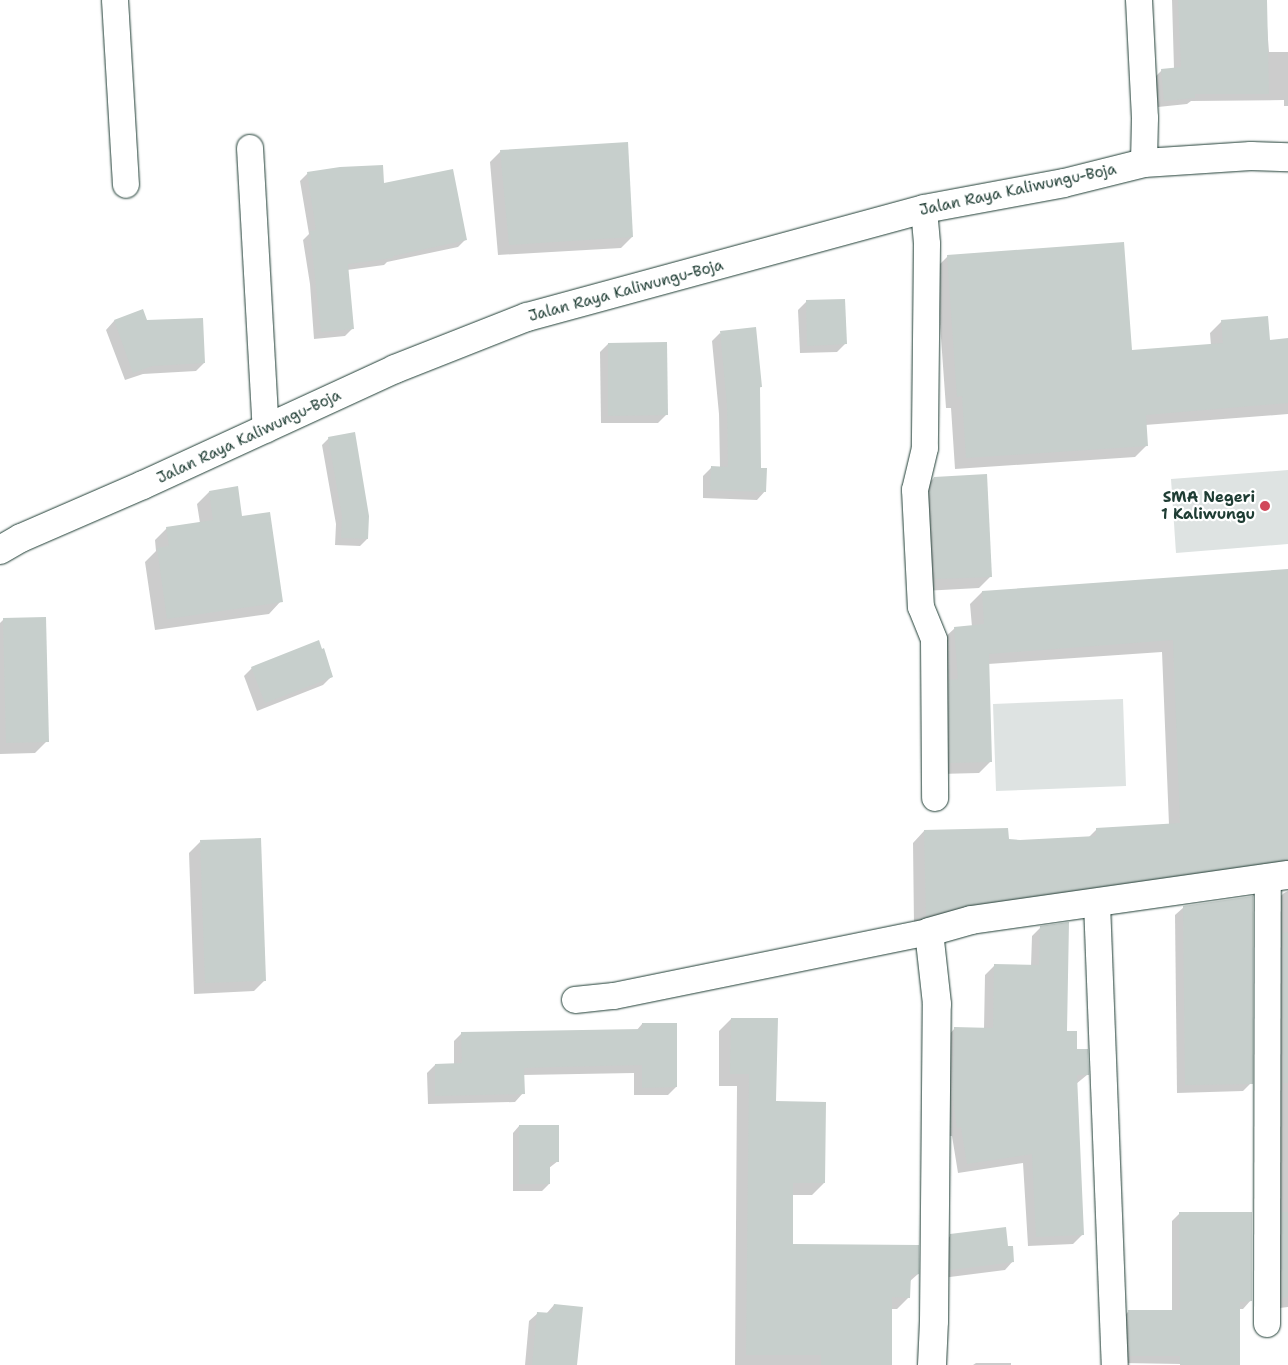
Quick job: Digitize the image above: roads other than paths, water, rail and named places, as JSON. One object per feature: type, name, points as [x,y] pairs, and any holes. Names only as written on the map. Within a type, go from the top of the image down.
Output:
[{"type":"main road","name":"Jalan Raya Kaliwungu-Boja","points":[[0,550],[21,538],[266,430],[395,369],[527,317],[924,208],[1064,183],[1144,163],[1251,156],[1288,157]]},
{"type":"main road","points":[[932,1365],[937,1004],[929,932],[971,920],[1278,876]]},
{"type":"street","points":[[115,0],[126,185]]},
{"type":"street","points":[[1139,0],[1145,118],[1144,163]]},
{"type":"street","points":[[250,148],[266,430]]},
{"type":"street","points":[[924,208],[927,244],[925,448],[915,490],[921,607],[934,640],[935,798]]},
{"type":"street","points":[[1267,1324],[1278,876]]},
{"type":"street","points":[[1097,903],[1116,1365]]},
{"type":"street","points":[[575,1000],[614,996],[929,932]]},
{"type":"place","name":"SMA Negeri 1 Kaliwungu","points":[[1265,506]]}]
